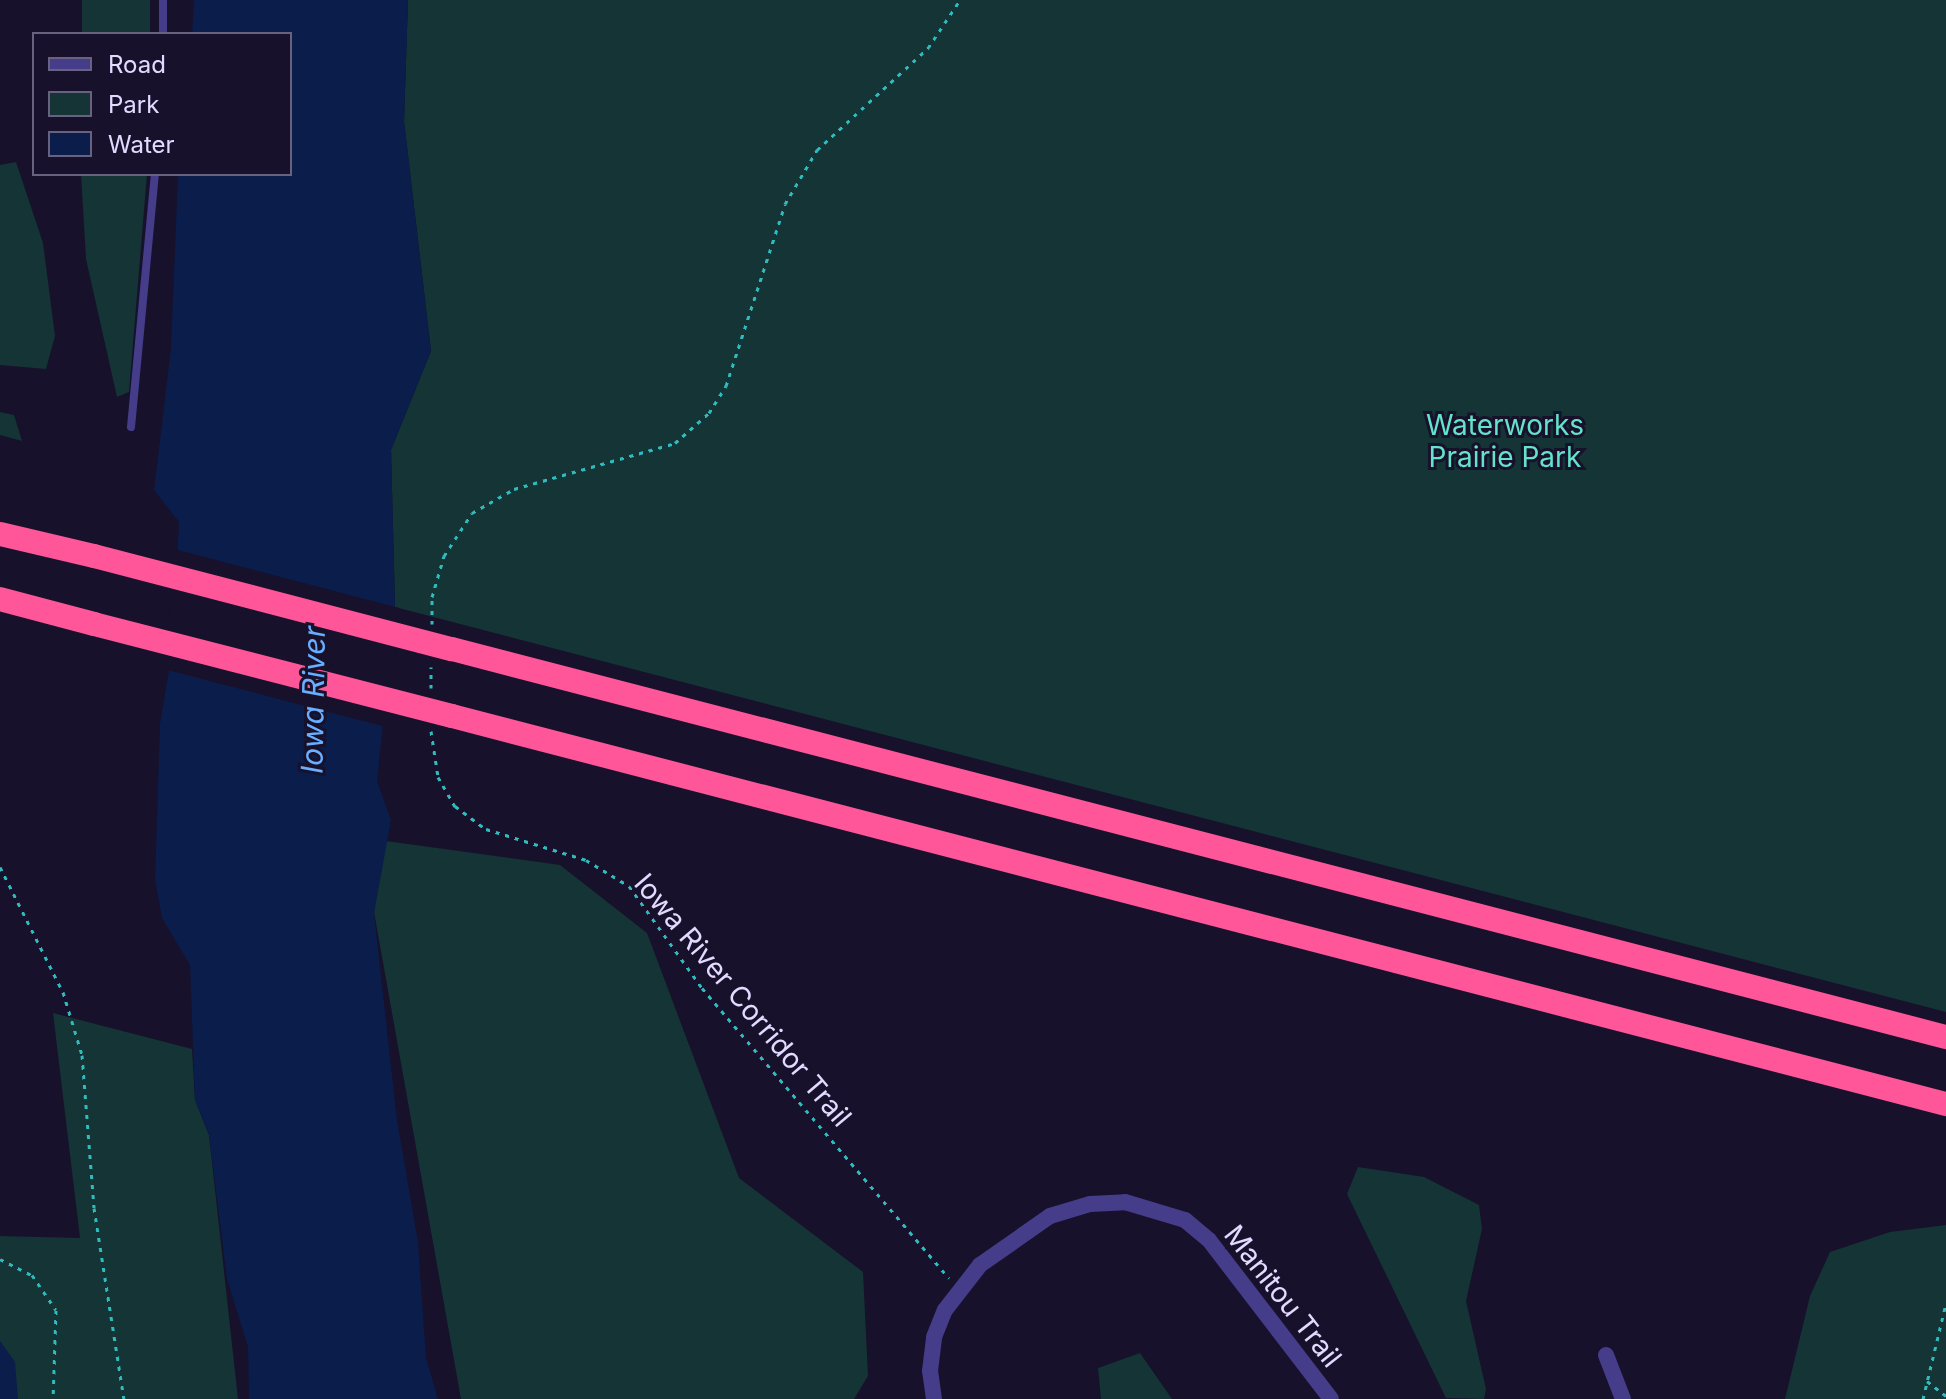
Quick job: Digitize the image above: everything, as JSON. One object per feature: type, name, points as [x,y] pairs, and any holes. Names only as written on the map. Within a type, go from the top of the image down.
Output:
[{"type":"highway","points":[[0,534],[94,556],[442,653],[1946,1037]]},
{"type":"highway","points":[[0,599],[1946,1104]]},
{"type":"street","name":"Manitou Trail","points":[[934,1399],[930,1371],[934,1337],[959,1289],[980,1265],[1050,1216],[1090,1204],[1125,1202],[1185,1220],[1209,1240],[1331,1399]]},
{"type":"street","points":[[1606,1355],[1623,1399]]},
{"type":"lane","points":[[163,0],[163,32]]},
{"type":"lane","points":[[131,427],[155,176]]},
{"type":"path","points":[[432,630],[432,597],[444,556],[472,513],[514,489],[675,443],[709,413],[726,386],[785,204],[817,150],[928,48],[960,0]]},
{"type":"path","points":[[431,700],[442,653]]},
{"type":"path","name":"Iowa River Corridor Trail","points":[[431,730],[438,777],[455,806],[486,829],[586,860],[629,886],[702,988],[959,1289]]},
{"type":"path","points":[[0,867],[63,992],[82,1055],[94,1208],[124,1399]]},
{"type":"path","points":[[0,1259],[32,1275],[56,1310],[53,1399]]},
{"type":"path","points":[[1923,1399],[1946,1303]]},
{"type":"path","points":[[1927,1381],[1946,1396]]},
{"type":"green space","points":[[82,0],[150,0],[150,32],[82,32]]},
{"type":"green space","name":"Waterworks Prairie Park","points":[[408,0],[1946,0],[1946,1012],[395,607],[391,450],[431,351],[404,121]]},
{"type":"green space","points":[[16,162],[43,243],[55,336],[46,369],[0,365],[0,165]]},
{"type":"green space","points":[[81,176],[147,176],[129,392],[117,397],[86,259]]},
{"type":"green space","points":[[0,412],[14,415],[22,441],[0,435]]},
{"type":"green space","points":[[386,841],[560,865],[647,933],[739,1178],[863,1272],[868,1376],[854,1399],[461,1399],[374,912]]},
{"type":"green space","points":[[53,1013],[192,1049],[195,1100],[209,1135],[238,1399],[0,1399],[0,1236],[80,1238]]},
{"type":"green space","points":[[1358,1167],[1424,1177],[1479,1205],[1482,1229],[1466,1301],[1486,1389],[1484,1399],[1446,1398],[1347,1194]]},
{"type":"green space","points":[[1946,1225],[1946,1399],[1785,1399],[1810,1296],[1830,1252],[1890,1232]]},
{"type":"green space","points":[[1140,1353],[1172,1399],[1101,1399],[1098,1368]]},
{"type":"water","name":"Iowa River","points":[[194,0],[408,0],[404,121],[431,351],[391,450],[395,607],[377,781],[391,820],[374,913],[397,1120],[418,1242],[426,1358],[438,1399],[249,1399],[248,1347],[227,1279],[209,1135],[195,1100],[190,965],[162,918],[155,879],[160,724],[173,646],[179,522],[154,490],[171,348],[178,176],[292,176],[292,32],[192,32]]},
{"type":"water","points":[[0,1341],[15,1362],[18,1399],[0,1399]]},
{"type":"pier","points":[[174,549],[399,608],[390,728],[164,669]]}]
